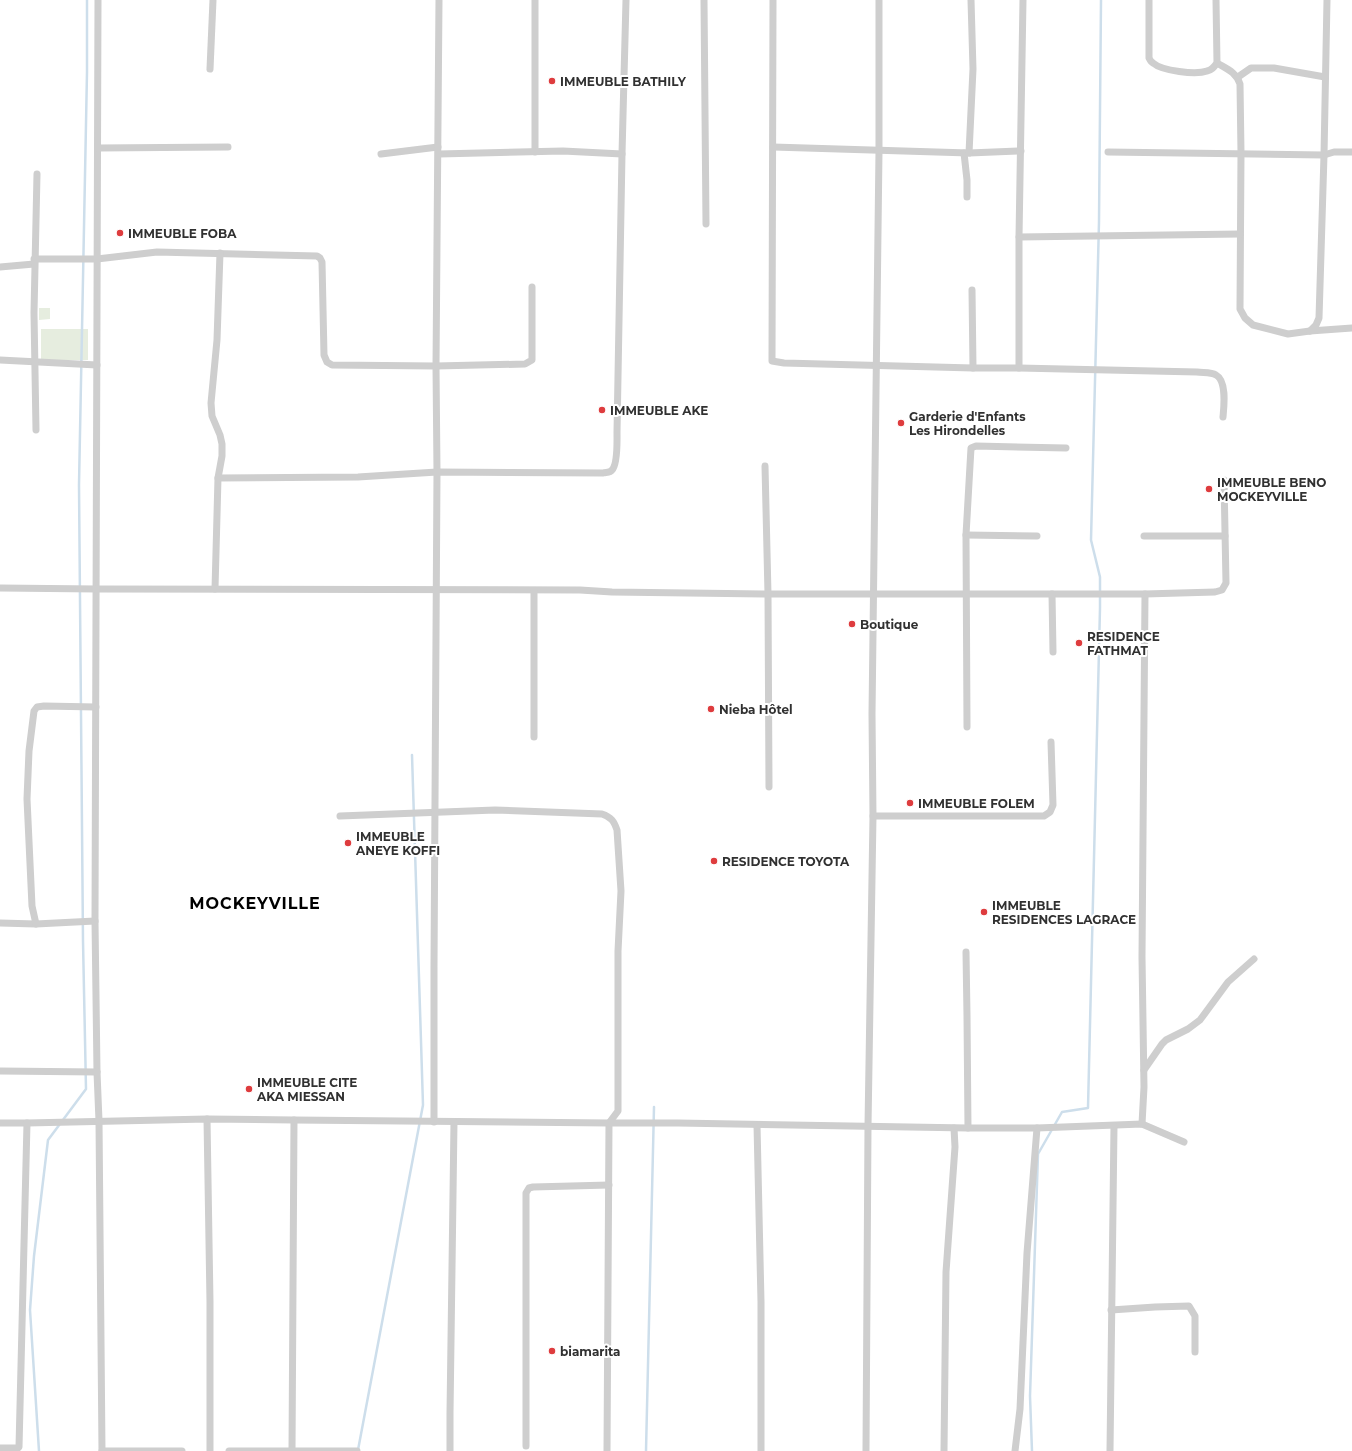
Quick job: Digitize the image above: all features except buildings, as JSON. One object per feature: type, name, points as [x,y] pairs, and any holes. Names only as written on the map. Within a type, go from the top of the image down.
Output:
[{"type":"street","points":[[98,0],[95,920],[97,1072],[100,1121],[102,1451],[182,1451]]},
{"type":"street","points":[[210,69],[214,0]]},
{"type":"street","points":[[434,1122],[437,472],[436,366],[440,0]]},
{"type":"street","points":[[535,0],[535,152]]},
{"type":"street","points":[[218,478],[358,477],[437,472],[603,473],[613,470],[615,464],[617,432],[626,0]]},
{"type":"street","points":[[704,0],[706,224]]},
{"type":"street","points":[[773,0],[772,361],[784,363],[973,368],[1197,372],[1216,375],[1221,380],[1224,390],[1223,417]]},
{"type":"street","points":[[866,1451],[868,1126],[873,816],[872,714],[879,151],[879,0]]},
{"type":"street","points":[[966,197],[967,153],[973,69],[971,0]]},
{"type":"street","points":[[1019,368],[1019,237],[1023,0]]},
{"type":"street","points":[[1149,0],[1149,58],[1153,63],[1171,71],[1188,72],[1207,71],[1213,68],[1217,63],[1216,0]]},
{"type":"street","points":[[1310,331],[1316,325],[1319,318],[1327,0]]},
{"type":"street","points":[[1217,63],[1238,77],[1240,84],[1240,309],[1245,318],[1253,325],[1288,334],[1352,328]]},
{"type":"street","points":[[1238,77],[1251,68],[1274,68],[1326,77]]},
{"type":"street","points":[[98,148],[228,147]]},
{"type":"street","points":[[773,148],[967,153],[1021,151]]},
{"type":"street","points":[[381,154],[439,151],[563,151],[622,154]]},
{"type":"street","points":[[1108,152],[1324,155],[1334,152],[1352,152]]},
{"type":"street","points":[[36,430],[34,262],[37,174]]},
{"type":"street","points":[[1019,237],[1240,234]]},
{"type":"street","points":[[0,267],[34,262],[97,259],[157,252],[317,256],[322,262],[324,355],[327,362],[332,365],[436,366],[525,364],[532,360],[532,287]]},
{"type":"street","points":[[215,589],[218,527],[218,478],[222,456],[222,444],[212,416],[211,403],[217,340],[220,253]]},
{"type":"street","points":[[972,290],[973,368]]},
{"type":"street","points":[[0,360],[97,365]]},
{"type":"street","points":[[967,727],[966,535],[971,448],[976,446],[1066,448]]},
{"type":"street","points":[[765,466],[768,594],[769,787]]},
{"type":"street","points":[[0,588],[580,590],[612,592],[768,594],[1204,593],[1222,590],[1226,583],[1224,480]]},
{"type":"street","points":[[966,535],[1037,536]]},
{"type":"street","points":[[1144,536],[1225,536]]},
{"type":"street","points":[[534,591],[534,737]]},
{"type":"street","points":[[1052,594],[1053,652]]},
{"type":"street","points":[[1142,1124],[1144,1070],[1142,1017],[1142,808],[1144,770],[1145,594]]},
{"type":"street","points":[[36,924],[32,906],[27,799],[29,751],[34,711],[37,707],[44,706],[96,707]]},
{"type":"street","points":[[873,816],[1044,816],[1050,812],[1054,805],[1051,742]]},
{"type":"street","points":[[340,816],[495,810],[602,814],[608,816],[614,821],[617,830],[621,891],[618,959],[618,1111],[609,1123],[607,1451]]},
{"type":"street","points":[[0,923],[36,924],[95,920]]},
{"type":"street","points":[[966,952],[968,1016],[968,1128]]},
{"type":"street","points":[[1144,1070],[1162,1044],[1166,1040],[1188,1029],[1200,1020],[1228,982],[1254,959]]},
{"type":"street","points":[[0,1071],[97,1072]]},
{"type":"street","points":[[0,1123],[27,1124],[207,1119],[678,1123],[954,1128],[1037,1128],[1142,1124],[1184,1142]]},
{"type":"street","points":[[207,1119],[210,1302],[210,1451]]},
{"type":"street","points":[[292,1451],[294,1120]]},
{"type":"street","points":[[450,1451],[454,1122]]},
{"type":"street","points":[[0,1448],[19,1447],[27,1124]]},
{"type":"street","points":[[757,1125],[761,1302],[761,1451]]},
{"type":"street","points":[[1110,1451],[1114,1126]]},
{"type":"street","points":[[944,1451],[946,1272],[955,1147],[954,1128]]},
{"type":"street","points":[[1015,1451],[1020,1409],[1028,1253],[1037,1128]]},
{"type":"street","points":[[526,1446],[526,1194],[529,1188],[533,1187],[609,1185]]},
{"type":"street","points":[[1111,1310],[1189,1306],[1195,1316],[1195,1352]]},
{"type":"street","points":[[229,1451],[357,1451]]},
{"type":"shaded area","points":[[39,308],[50,308],[50,319],[39,320]]},
{"type":"shaded area","points":[[41,329],[88,329],[88,360],[41,360]]},
{"type":"waterway","points":[[39,1451],[30,1310],[34,1256],[48,1140],[86,1089],[83,941],[79,485],[87,0]]},
{"type":"waterway","points":[[1032,1451],[1030,1396],[1038,1154],[1062,1112],[1088,1108],[1100,608],[1100,577],[1091,540],[1099,222],[1101,0]]},
{"type":"waterway","points":[[358,1450],[423,1105],[412,755]]},
{"type":"waterway","points":[[646,1451],[654,1107]]},
{"type":"place","name":"IMMEUBLE BATHILY","points":[[552,81]]},
{"type":"place","name":"IMMEUBLE FOBA","points":[[120,233]]},
{"type":"place","name":"IMMEUBLE AKE","points":[[602,410]]},
{"type":"place","name":"Garderie d'Enfants Les Hirondelles","points":[[901,423]]},
{"type":"place","name":"IMMEUBLE BENO MOCKEYVILLE","points":[[1209,489]]},
{"type":"place","name":"Boutique","points":[[852,624]]},
{"type":"place","name":"RESIDENCE FATHMAT","points":[[1079,643]]},
{"type":"place","name":"Nieba Hôtel","points":[[711,709]]},
{"type":"place","name":"IMMEUBLE FOLEM","points":[[910,803]]},
{"type":"place","name":"IMMEUBLE ANEYE KOFFI","points":[[348,843]]},
{"type":"place","name":"RESIDENCE TOYOTA","points":[[714,861]]},
{"type":"place","name":"IMMEUBLE RESIDENCES LAGRACE","points":[[984,912]]},
{"type":"place","name":"IMMEUBLE CITE AKA MIESSAN","points":[[249,1089]]},
{"type":"place","name":"biamarita","points":[[552,1351]]},
{"type":"district","name":"MOCKEYVILLE","points":[[255,903]]}]
